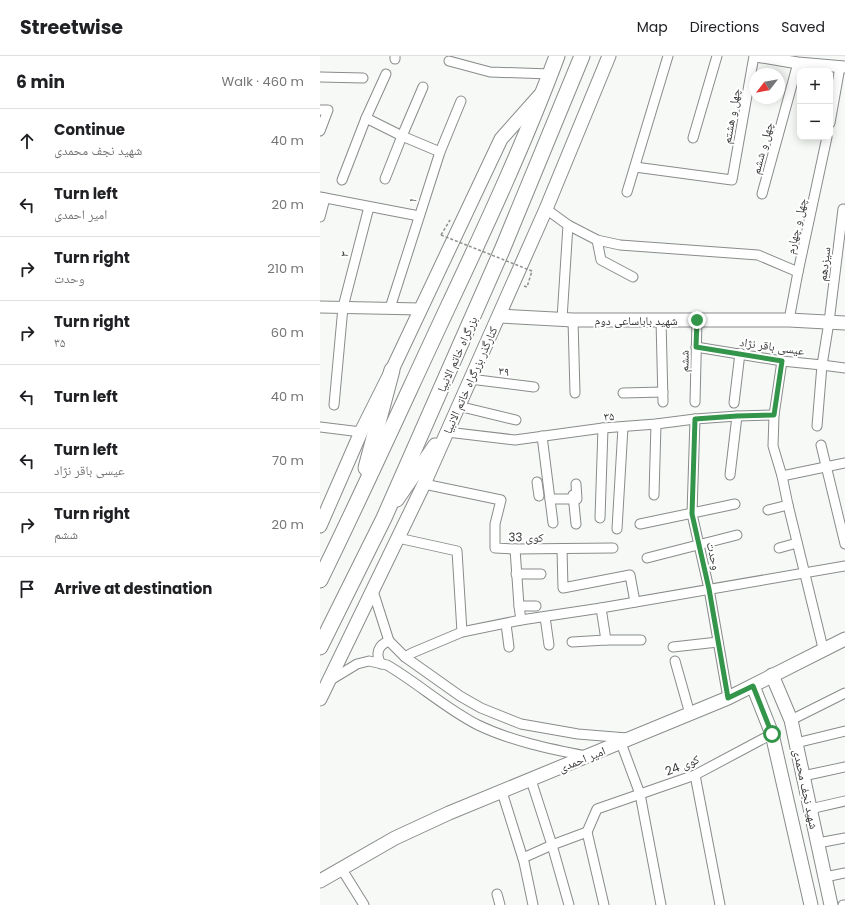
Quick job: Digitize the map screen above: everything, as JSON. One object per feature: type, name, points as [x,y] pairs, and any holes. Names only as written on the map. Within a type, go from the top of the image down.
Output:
[{"type":"highway","points":[[320,580],[355,509],[478,242],[544,90],[557,56]]},
{"type":"highway","name":"بزرگراه خاتم الانبیا","points":[[320,647],[384,518],[499,258],[582,56]]},
{"type":"highway","points":[[355,509],[392,370]]},
{"type":"main road","name":"کنارگذر بزرگراه خاتم الانبیا","points":[[320,699],[424,484],[546,208],[609,56]]},
{"type":"main road","points":[[320,526],[361,432],[392,370],[501,139],[544,90]]},
{"type":"main road","name":"شهید باباساعی دوم","points":[[499,316],[568,319],[789,320],[845,323]]},
{"type":"main road","points":[[384,518],[449,427]]},
{"type":"main road","name":"امیر احمدی","points":[[320,881],[340,868],[395,838],[449,813],[728,698],[823,648],[845,639]]},
{"type":"main road","name":"شهید نجف محمدی","points":[[772,675],[791,720],[831,905]]},
{"type":"main road","name":"شهید نجف محمدی","points":[[753,686],[772,734],[811,905]]},
{"type":"street","points":[[627,192],[668,56]]},
{"type":"street","points":[[693,138],[717,56]]},
{"type":"street","points":[[755,56],[798,63],[814,60],[843,67],[833,110]]},
{"type":"street","name":"چهل و هشتم","points":[[635,167],[732,180],[755,56]]},
{"type":"street","points":[[449,61],[490,72],[550,74]]},
{"type":"street","name":"چهل و ششم","points":[[762,194],[798,63]]},
{"type":"street","points":[[342,180],[366,118],[386,74]]},
{"type":"street","points":[[320,77],[362,78]]},
{"type":"street","points":[[385,179],[423,87]]},
{"type":"street","name":"۱","points":[[390,308],[440,152],[461,101]]},
{"type":"street","points":[[320,110],[328,110],[320,131]]},
{"type":"street","points":[[366,118],[402,136],[440,152]]},
{"type":"street","name":"چهل و چهارم","points":[[789,320],[826,140]]},
{"type":"street","points":[[320,217],[322,198],[419,216]]},
{"type":"street","name":"۳","points":[[334,405],[343,307],[369,207]]},
{"type":"street","points":[[546,208],[568,226],[597,240],[620,246],[758,255],[798,272]]},
{"type":"street","name":"سیزدهم","points":[[817,426],[822,365],[829,322],[843,208]]},
{"type":"street","points":[[568,226],[568,319],[575,393]]},
{"type":"street","points":[[597,240],[601,260],[633,277]]},
{"type":"street","points":[[320,307],[420,309]]},
{"type":"street","points":[[661,320],[663,402]]},
{"type":"street","name":"ششم","points":[[695,402],[697,320]]},
{"type":"street","name":"عیسی باقر نژاد","points":[[696,347],[782,361],[845,368]]},
{"type":"street","points":[[734,403],[740,353]]},
{"type":"street","points":[[782,361],[774,415],[773,446],[782,476],[823,648]]},
{"type":"street","name":"۳۹","points":[[470,379],[534,387]]},
{"type":"street","points":[[623,393],[663,392]]},
{"type":"street","points":[[458,406],[516,420]]},
{"type":"street","name":"۳۵","points":[[449,427],[515,440],[603,428],[695,419],[774,415]]},
{"type":"street","points":[[730,475],[737,416]]},
{"type":"street","name":"وحدت","points":[[695,419],[692,514],[709,589],[728,698]]},
{"type":"street","points":[[654,495],[656,424]]},
{"type":"street","points":[[320,427],[361,432]]},
{"type":"street","points":[[617,529],[623,427]]},
{"type":"street","points":[[600,518],[603,428]]},
{"type":"street","points":[[542,436],[553,523]]},
{"type":"street","points":[[821,445],[845,544]]},
{"type":"street","points":[[782,476],[845,463]]},
{"type":"street","points":[[537,482],[537,496],[573,497],[577,499],[576,484]]},
{"type":"street","name":"کوی 33","points":[[424,484],[501,500],[495,524],[495,548],[613,548]]},
{"type":"street","points":[[573,497],[576,524]]},
{"type":"street","points":[[640,524],[735,504]]},
{"type":"street","points":[[768,510],[788,505]]},
{"type":"street","points":[[648,558],[737,535]]},
{"type":"street","points":[[398,538],[457,550],[462,632]]},
{"type":"street","points":[[779,548],[797,543]]},
{"type":"street","points":[[515,549],[518,606],[521,620]]},
{"type":"street","points":[[562,549],[563,588],[630,575],[635,602]]},
{"type":"street","points":[[405,658],[412,653],[462,632],[521,620],[601,608],[845,566]]},
{"type":"street","points":[[516,574],[541,574]]},
{"type":"street","points":[[373,591],[389,641],[405,658],[460,696],[482,708],[521,724],[626,741],[640,794],[661,905]]},
{"type":"street","points":[[518,606],[536,606]]},
{"type":"street","points":[[601,608],[606,640]]},
{"type":"street","points":[[545,617],[549,645]]},
{"type":"street","points":[[506,624],[509,647]]},
{"type":"street","points":[[572,642],[641,640]]},
{"type":"street","points":[[381,664],[378,660],[378,650],[380,646],[389,641]]},
{"type":"street","points":[[673,647],[718,642]]},
{"type":"street","points":[[328,682],[357,664],[369,661],[386,665],[402,674],[478,725],[516,739],[586,756]]},
{"type":"street","points":[[675,661],[690,714]]},
{"type":"street","points":[[791,720],[845,693]]},
{"type":"street","points":[[796,743],[845,731]]},
{"type":"street","name":"کوی 24","points":[[587,832],[597,810],[695,775],[772,734]]},
{"type":"street","points":[[803,776],[845,767]]},
{"type":"street","points":[[695,775],[720,905]]},
{"type":"street","points":[[531,780],[569,905]]},
{"type":"street","points":[[502,792],[523,858],[533,905]]},
{"type":"street","points":[[810,809],[845,801]]},
{"type":"street","points":[[523,858],[587,832],[604,905]]},
{"type":"street","points":[[818,844],[845,838]]},
{"type":"street","points":[[340,868],[364,905]]},
{"type":"street","points":[[825,877],[845,873]]},
{"type":"street","points":[[497,894],[500,905]]},
{"type":"path","points":[[452,217],[441,235],[532,271],[526,287]]},
{"type":"route","points":[[697,320],[696,347],[782,361],[774,415],[695,419],[692,514],[709,589],[728,698],[753,686],[772,734]]}]
